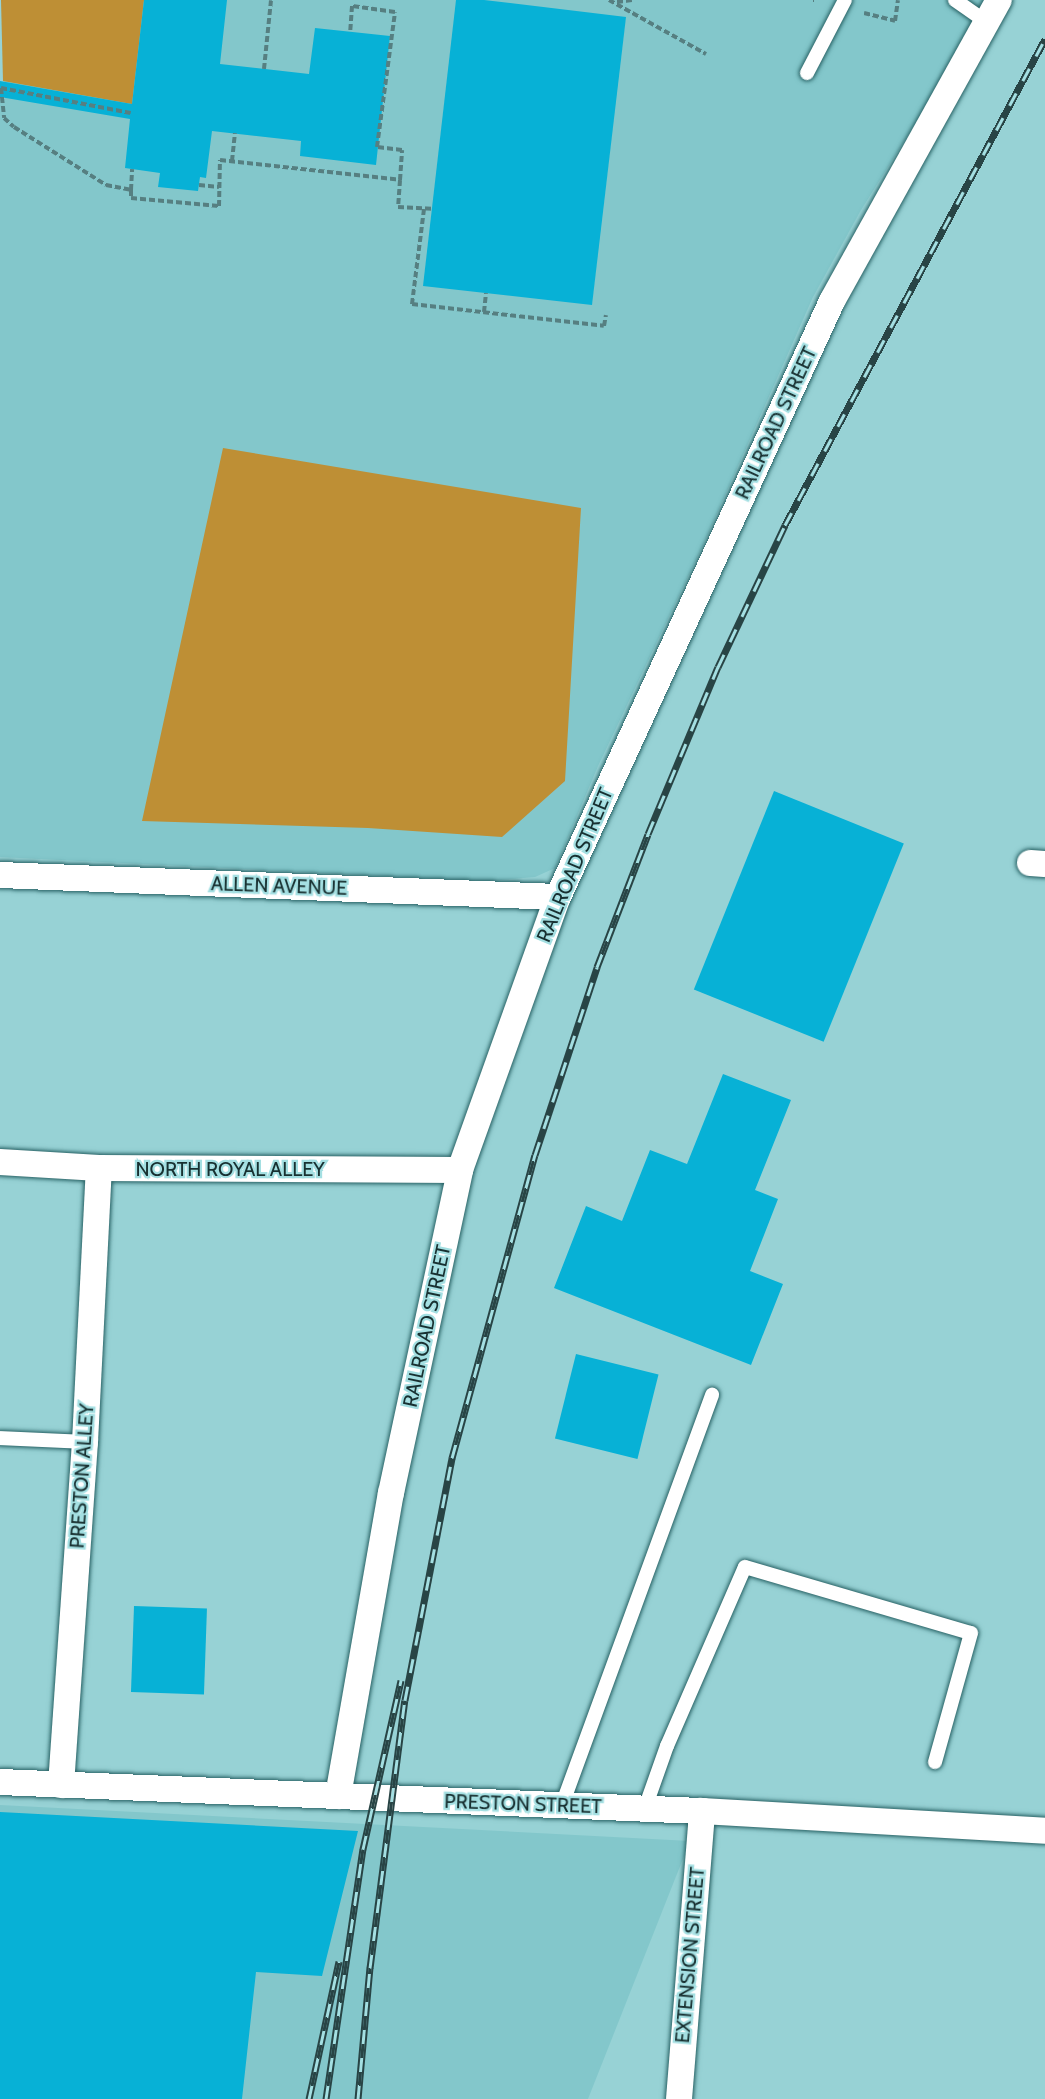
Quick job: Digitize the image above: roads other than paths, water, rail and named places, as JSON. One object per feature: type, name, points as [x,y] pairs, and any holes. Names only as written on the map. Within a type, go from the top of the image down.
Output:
[{"type":"street","name":"RAILROAD STREET","points":[[338,1796],[391,1493],[460,1170],[558,897],[832,301],[992,11]]},
{"type":"street","name":"ALLEN AVENUE","points":[[0,875],[558,897]]},
{"type":"street","name":"NORTH ROYAL ALLEY","points":[[0,1162],[99,1168],[460,1170]]},
{"type":"street","name":"PRESTON ALLEY","points":[[61,1785],[85,1442],[99,1168]]},
{"type":"street","name":"PRESTON STREET","points":[[0,1782],[702,1810],[1045,1831]]},
{"type":"street","name":"EXTENSION STREET","points":[[679,2099],[702,1810]]},
{"type":"lane","points":[[807,73],[845,0]]},
{"type":"lane","points":[[955,0],[992,11]]},
{"type":"lane","points":[[562,1805],[712,1395]]},
{"type":"lane","points":[[0,1438],[85,1442]]},
{"type":"lane","points":[[645,1808],[667,1746],[745,1567],[971,1633],[935,1762]]},
{"type":"railway","points":[[358,2099],[370,1968],[405,1700],[452,1458],[535,1155],[597,967],[648,834],[718,667],[785,525],[1045,39]]},
{"type":"railway","points":[[326,2099],[363,1849],[401,1680]]},
{"type":"railway","points":[[309,2099],[339,1961]]}]
